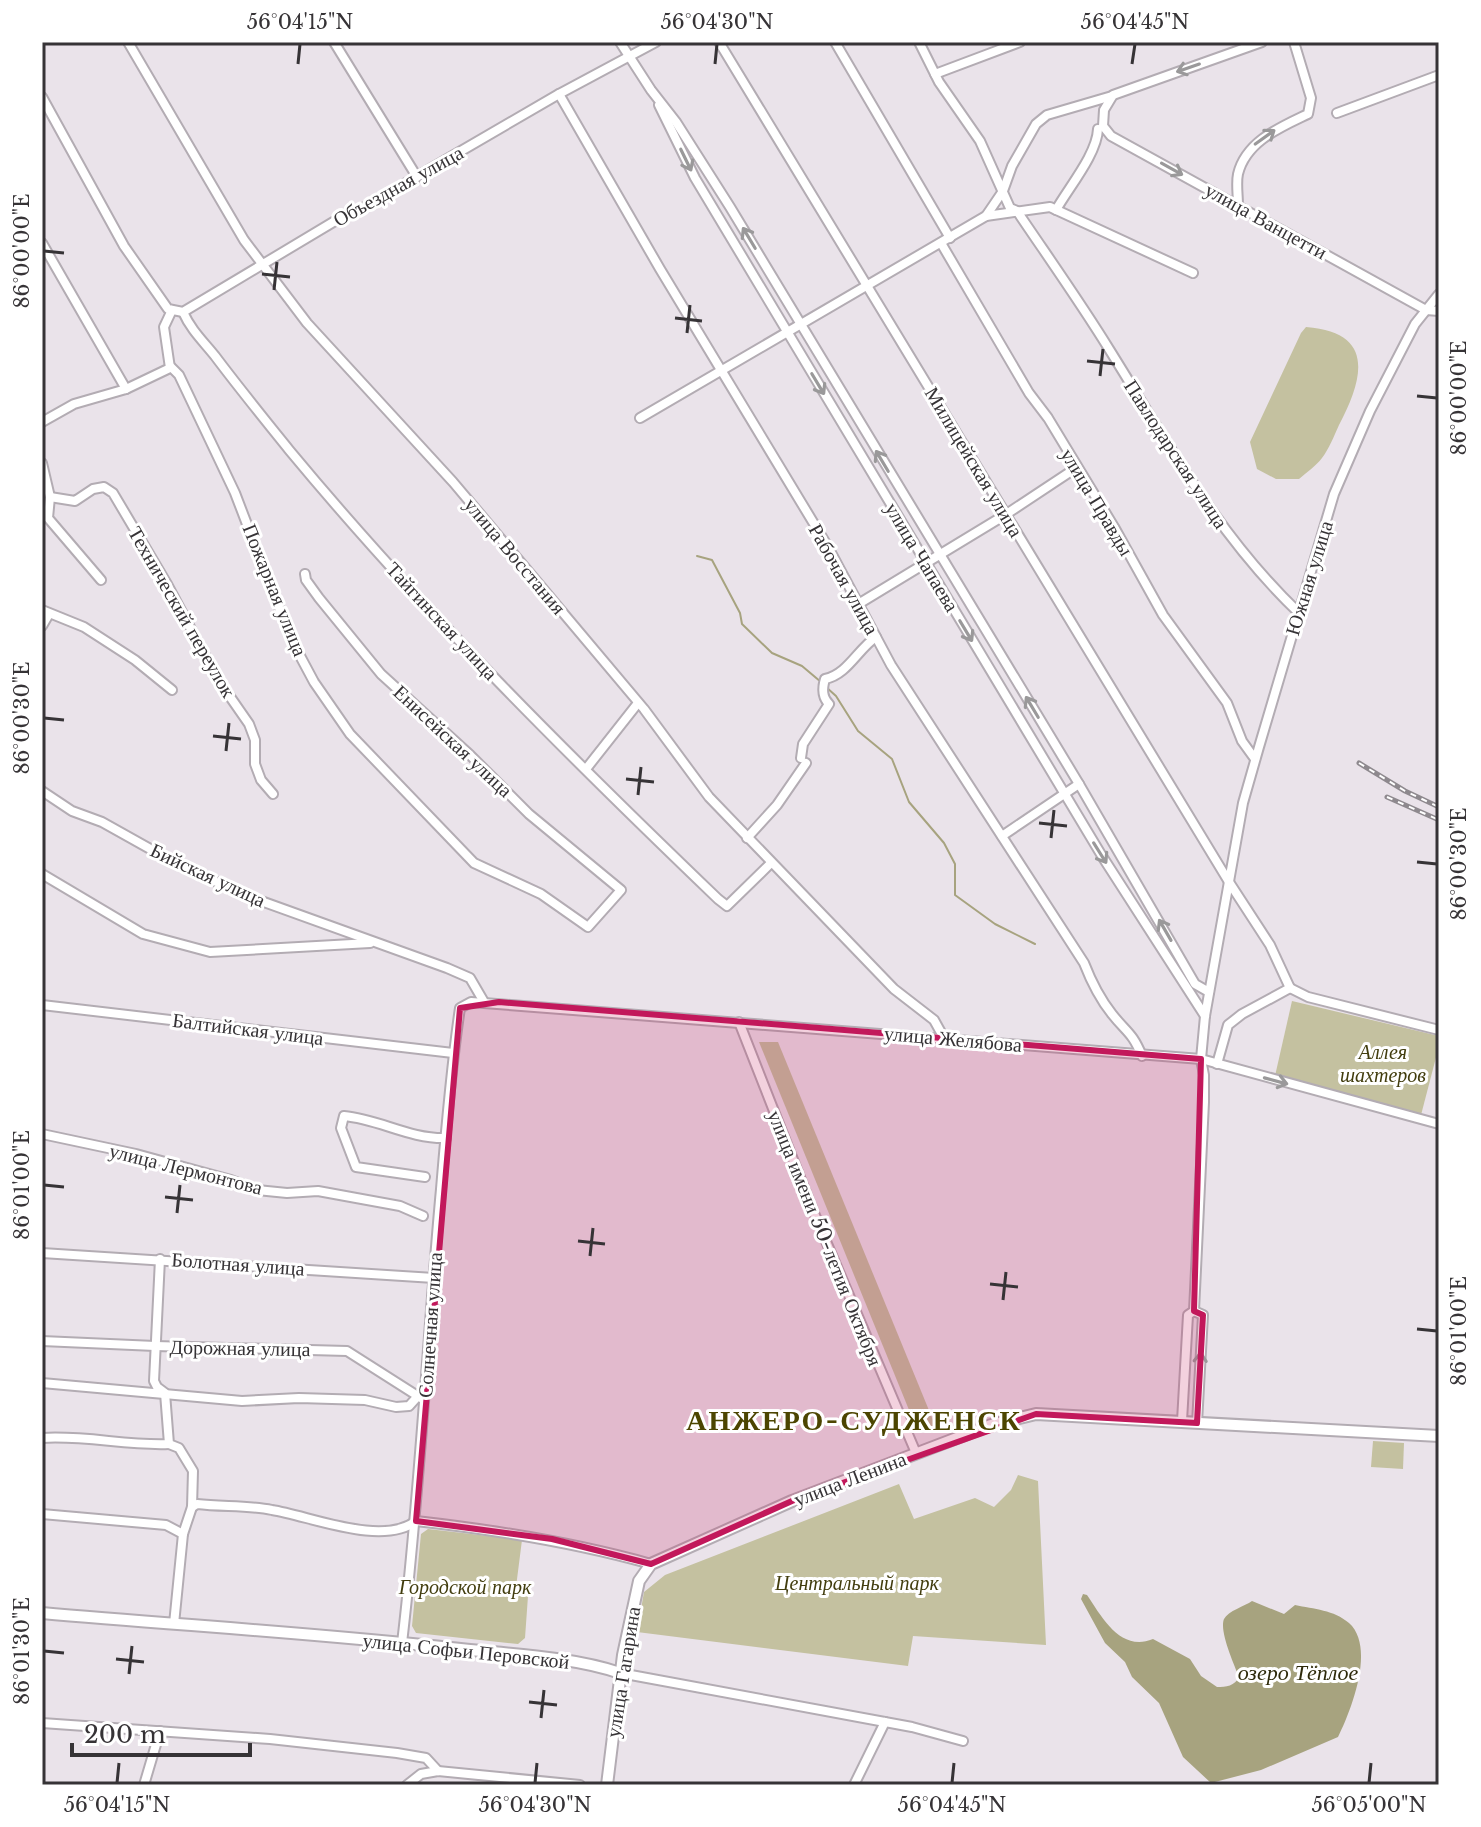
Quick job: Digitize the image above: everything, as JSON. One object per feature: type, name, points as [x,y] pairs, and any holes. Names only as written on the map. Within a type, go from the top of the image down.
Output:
[{"type":"main road","name":"улица Ленина","points":[[651,1564],[755,1516],[916,1453],[991,1425],[1036,1414],[1439,1436]]},
{"type":"main road","name":"улица Гагарина","points":[[607,1785],[620,1673],[639,1581],[651,1564]]},
{"type":"main road","name":"улица Софьи Перовской","points":[[42,1613],[402,1643],[538,1658],[620,1673]]},
{"type":"street","name":"улица Восстания","points":[[128,42],[244,240],[307,323],[453,482],[638,703],[709,797],[894,989],[934,1020],[944,1038]]},
{"type":"street","points":[[334,42],[417,177]]},
{"type":"street","name":"улица Чапаева","points":[[620,42],[723,195],[1079,784],[1195,984],[1209,992]]},
{"type":"street","name":"Объездная улица","points":[[183,312],[350,212],[363,208],[559,94],[656,42]]},
{"type":"street","name":"Милицейская улица","points":[[719,42],[1270,945],[1290,988]]},
{"type":"street","name":"улица Правды","points":[[835,42],[1076,468],[1114,527],[1163,615],[1227,703],[1242,741],[1255,759]]},
{"type":"street","name":"Павлодарская улица","points":[[919,42],[935,74],[980,141],[1010,208],[1017,211],[1103,339],[1218,522],[1248,561],[1299,613]]},
{"type":"street","points":[[935,74],[1020,42]]},
{"type":"street","points":[[986,216],[1003,191],[1012,166],[1036,124],[1047,115],[1262,42]]},
{"type":"street","points":[[1238,205],[1238,173],[1253,146],[1277,129],[1308,114],[1311,98],[1294,42]]},
{"type":"street","points":[[1337,113],[1439,75]]},
{"type":"street","name":"улица Чапаева","points":[[651,90],[695,178],[1064,794],[1205,1016]]},
{"type":"street","name":"Рабочая улица","points":[[559,94],[860,603],[891,665],[1084,963],[1111,1013],[1135,1037],[1142,1056]]},
{"type":"street","points":[[1056,210],[1092,154],[1102,130],[1104,110],[1113,95]]},
{"type":"street","points":[[42,97],[124,246],[170,310],[183,312]]},
{"type":"street","name":"улица Ванцетти","points":[[1102,130],[1426,310]]},
{"type":"street","points":[[640,418],[986,216],[1050,207],[1193,273]]},
{"type":"street","points":[[42,243],[126,389]]},
{"type":"street","name":"Южная улица","points":[[1194,1311],[1205,1016],[1243,803],[1334,494],[1370,411],[1415,324],[1439,294]]},
{"type":"street","name":"Пожарная улица","points":[[170,310],[164,327],[170,366],[179,375],[235,493],[291,639],[314,682],[350,734],[474,863],[541,894],[588,927],[621,890]]},
{"type":"street","points":[[1426,310],[1439,311]]},
{"type":"street","name":"Тайгинская улица","points":[[183,312],[191,329],[225,373],[333,502],[415,593],[586,769],[727,906],[771,863]]},
{"type":"street","points":[[42,422],[88,399],[102,398],[126,389],[170,366]]},
{"type":"street","points":[[42,463],[50,497],[48,518],[101,580]]},
{"type":"street","points":[[860,603],[1076,468]]},
{"type":"street","name":"Технический переулок","points":[[50,497],[75,501],[93,489],[104,487],[113,493],[167,584],[217,678],[249,724],[255,740],[255,764],[261,780],[273,794]]},
{"type":"street","name":"Енисейская улица","points":[[305,574],[319,598],[381,674],[529,814],[621,890]]},
{"type":"street","points":[[42,626],[46,612],[84,627],[135,660],[172,690]]},
{"type":"street","points":[[747,838],[777,805],[804,760],[803,744],[829,704],[824,699],[822,687],[825,679],[834,678],[849,665],[862,647],[876,637]]},
{"type":"street","points":[[586,769],[638,703]]},
{"type":"street","points":[[1002,836],[1079,784]]},
{"type":"street","name":"Бийская улица","points":[[42,791],[72,811],[102,822],[239,893],[420,956],[470,978],[484,1002]]},
{"type":"street","name":"Бийская улица","points":[[42,874],[143,934],[210,952],[359,942],[382,944]]},
{"type":"street","points":[[1217,1064],[1228,1025],[1290,988],[1308,997],[1439,1030]]},
{"type":"street","name":"улица Желябова","points":[[460,1008],[471,1002],[484,1002],[1201,1059],[1439,1124]]},
{"type":"street","name":"Балтийская улица","points":[[42,1005],[453,1053]]},
{"type":"street","name":"Солнечная улица","points":[[402,1643],[416,1521],[421,1398],[453,1053],[460,1008]]},
{"type":"street","name":"улица имени 50-летия Октября","points":[[739,1022],[814,1213],[916,1453]]},
{"type":"street","points":[[425,1177],[356,1167],[341,1128],[344,1116],[411,1134],[446,1138]]},
{"type":"street","name":"улица Лермонтова","points":[[42,1134],[149,1157],[257,1190],[287,1193],[318,1191],[400,1206],[423,1216]]},
{"type":"street","name":"Болотная улица","points":[[42,1253],[434,1278]]},
{"type":"street","points":[[160,1259],[154,1381],[165,1393],[169,1444]]},
{"type":"street","points":[[1182,1421],[1188,1315],[1194,1311],[1203,1315],[1197,1423]]},
{"type":"street","name":"Дорожная улица","points":[[42,1341],[347,1351],[421,1398]]},
{"type":"street","points":[[42,1383],[242,1401],[299,1398],[365,1400],[396,1407],[409,1406],[421,1398]]},
{"type":"street","points":[[42,1438],[66,1436],[148,1445],[169,1444],[179,1448],[193,1471],[192,1507],[183,1534],[174,1624]]},
{"type":"street","points":[[192,1507],[197,1504],[272,1510],[298,1518],[385,1531],[405,1530],[416,1521],[521,1534],[651,1564]]},
{"type":"street","points":[[42,1514],[166,1525],[183,1534]]},
{"type":"street","name":"улица Софьи Перовской","points":[[620,1673],[885,1722],[963,1741]]},
{"type":"street","points":[[854,1785],[885,1722]]},
{"type":"street","points":[[42,1723],[270,1739],[397,1753],[426,1758],[438,1771]]},
{"type":"street","points":[[144,1785],[160,1731]]},
{"type":"street","points":[[407,1785],[421,1774],[438,1771],[580,1785]]},
{"type":"highlighted area","points":[[499,1002],[1201,1059],[1194,1311],[1203,1315],[1197,1423],[1036,1414],[792,1501],[651,1564],[552,1539],[416,1521],[460,1008]]},
{"type":"green space","points":[[1306,327],[1344,338],[1358,360],[1358,375],[1348,408],[1322,458],[1299,479],[1276,479],[1257,469],[1250,442]]},
{"type":"green space","name":"Аллея шахтеров","points":[[1292,1001],[1439,1036],[1421,1115],[1275,1076]]},
{"type":"green space","points":[[759,1042],[778,1042],[935,1425],[918,1432]]},
{"type":"green space","points":[[1373,1441],[1404,1443],[1403,1469],[1371,1467]]},
{"type":"green space","name":"Центральный парк","points":[[1018,1475],[1038,1481],[1046,1645],[913,1636],[908,1666],[637,1632],[644,1592],[665,1575],[899,1484],[914,1519],[975,1498],[994,1507],[1011,1490]]},
{"type":"green space","name":"Городской парк","points":[[428,1529],[522,1540],[516,1587],[528,1596],[525,1638],[518,1644],[416,1633],[412,1626],[421,1534]]},
{"type":"water","name":"озеро Тёплое","points":[[1083,1594],[1087,1595],[1106,1623],[1122,1637],[1142,1642],[1153,1639],[1190,1659],[1201,1676],[1217,1687],[1233,1684],[1239,1677],[1223,1624],[1226,1616],[1237,1609],[1252,1601],[1284,1614],[1295,1605],[1337,1615],[1349,1623],[1357,1634],[1361,1663],[1354,1696],[1338,1737],[1261,1770],[1211,1783],[1183,1757],[1159,1703],[1132,1677],[1125,1662],[1105,1643],[1081,1599]]},
{"type":"waterway","points":[[697,556],[712,560],[740,613],[742,624],[772,653],[802,666],[821,682]]},
{"type":"waterway","points":[[826,687],[836,696],[858,731],[892,759],[909,802],[944,843],[955,864],[955,895],[995,924],[1035,944]]},
{"type":"railway","points":[[1359,763],[1439,807]]},
{"type":"railway","points":[[1387,797],[1439,820]]},
{"type":"district","name":"АНЖЕРО-СУДЖЕНСК","points":[[854,1420]]}]
